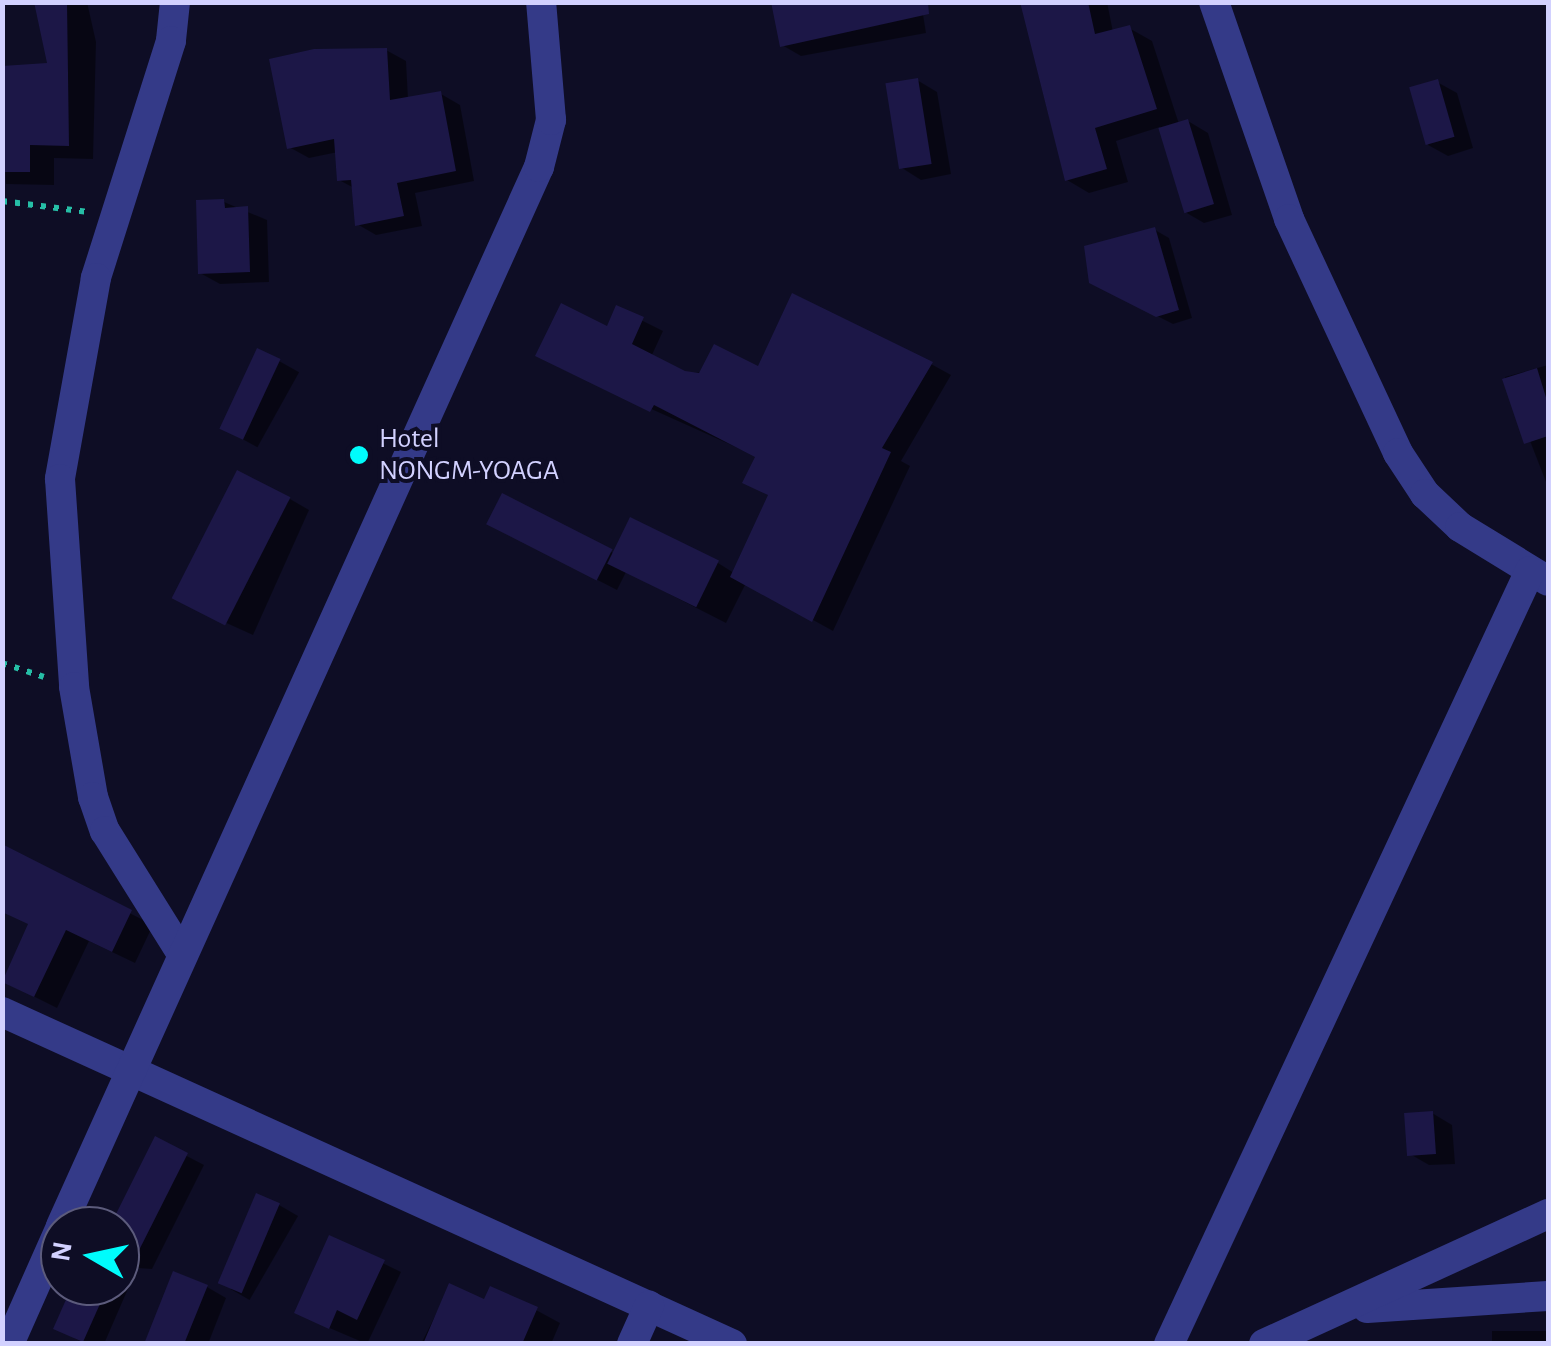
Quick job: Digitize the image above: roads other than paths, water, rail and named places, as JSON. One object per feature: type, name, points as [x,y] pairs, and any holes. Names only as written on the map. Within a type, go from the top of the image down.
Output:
[{"type":"street","points":[[175,2],[171,41],[92,296],[60,479],[74,687],[105,832],[180,951]]},
{"type":"street","points":[[71,1206],[180,951],[540,167],[551,120],[541,2]]},
{"type":"street","points":[[1169,1344],[1539,576],[1460,527],[1425,494],[1398,453],[1289,219],[1214,2]]},
{"type":"street","points":[[2,1012],[129,1074],[732,1344]]},
{"type":"street","points":[[1264,1344],[1351,1309],[1548,1214]]},
{"type":"street","points":[[10,1343],[40,1275]]},
{"type":"street","points":[[1351,1309],[1548,1296]]},
{"type":"street","points":[[632,1344],[649,1306]]},
{"type":"place","name":"Hotel NONGM-YOAGA","points":[[359,455]]}]
